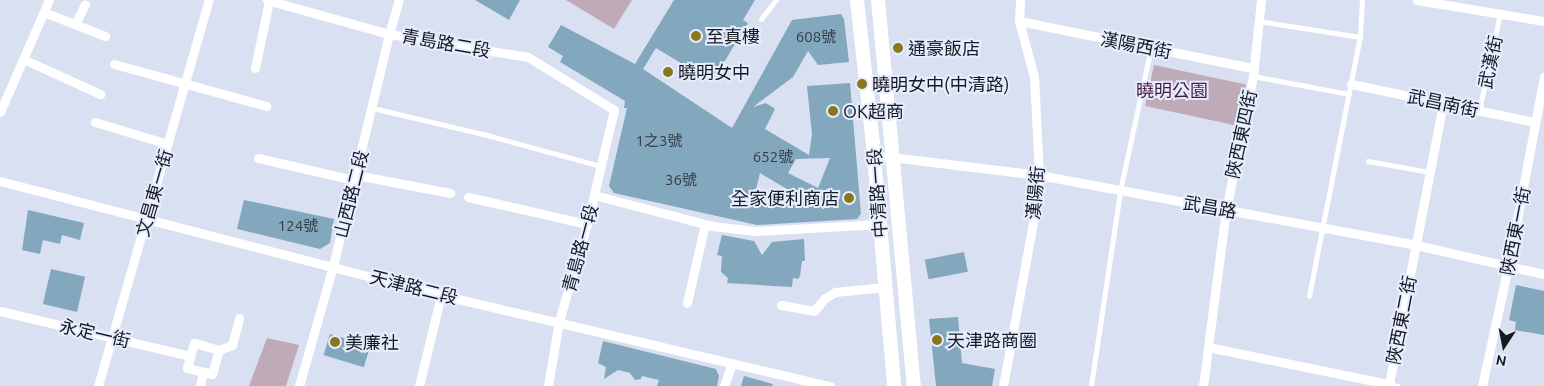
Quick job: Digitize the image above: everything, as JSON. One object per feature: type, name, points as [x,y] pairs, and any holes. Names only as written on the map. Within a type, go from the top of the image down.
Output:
[{"type":"main road","name":"中清路一段","points":[[857,0],[874,155],[894,386]]},
{"type":"main road","name":"中清路一段","points":[[878,0],[914,386]]},
{"type":"street","points":[[0,112],[49,0]]},
{"type":"street","name":"文昌東一街","points":[[98,386],[209,0]]},
{"type":"street","points":[[255,68],[268,0]]},
{"type":"street","name":"青島路二段","points":[[268,0],[389,34],[528,57],[614,110]]},
{"type":"street","name":"山西路二段","points":[[300,386],[334,266],[373,108],[389,34],[399,0]]},
{"type":"street","name":"漢陽街","points":[[1003,386],[1035,211],[1039,175],[1034,77],[1019,21],[1020,0]]},
{"type":"street","name":"陜西東四街","points":[[1203,386],[1226,210],[1253,72],[1257,21],[1261,0]]},
{"type":"street","name":"武漢街","points":[[1417,0],[1544,21]]},
{"type":"street","points":[[75,24],[85,4]]},
{"type":"street","points":[[44,12],[105,36]]},
{"type":"street","name":"漢陽西街","points":[[1019,21],[1151,48],[1253,72]]},
{"type":"street","points":[[23,59],[100,94]]},
{"type":"street","points":[[114,64],[266,106]]},
{"type":"street","name":"陜西東一街","points":[[1482,386],[1508,267],[1544,76]]},
{"type":"street","name":"武昌南街","points":[[1351,84],[1535,122]]},
{"type":"street","name":"陜西東二街","points":[[1208,347],[1394,385],[1416,244],[1443,103]]},
{"type":"street","name":"青島路一段","points":[[548,386],[559,322],[587,224],[614,110]]},
{"type":"street","points":[[95,122],[168,144]]},
{"type":"street","name":"武昌路","points":[[874,155],[1039,175],[1416,244],[1544,274]]},
{"type":"street","points":[[258,158],[450,193]]},
{"type":"street","name":"天津路二段","points":[[0,181],[441,295],[732,363],[804,383],[830,386]]},
{"type":"street","points":[[594,195],[705,224],[756,231],[879,224]]},
{"type":"street","points":[[468,197],[587,224]]},
{"type":"street","points":[[687,303],[705,224]]},
{"type":"street","points":[[781,304],[814,311],[825,298],[835,292],[886,287]]},
{"type":"street","points":[[419,386],[441,295]]},
{"type":"street","name":"永定一街","points":[[0,311],[190,356]]},
{"type":"street","points":[[219,350],[212,374],[187,368],[194,343],[219,350],[232,345],[239,318]]},
{"type":"street","points":[[724,386],[732,363]]},
{"type":"street","points":[[200,386],[203,372]]},
{"type":"lane","points":[[761,19],[776,0]]},
{"type":"lane","points":[[1309,296],[1360,38],[1362,0]]},
{"type":"lane","name":"武漢街","points":[[1480,110],[1500,13]]},
{"type":"lane","points":[[1257,21],[1360,38]]},
{"type":"lane","points":[[1090,386],[1120,191],[1151,48]]},
{"type":"lane","points":[[1253,72],[1349,94]]},
{"type":"lane","points":[[373,108],[483,134],[601,166]]},
{"type":"lane","points":[[1368,161],[1430,172]]},
{"type":"green space","points":[[566,0],[632,0],[614,29]]},
{"type":"green space","name":"曉明公園","points":[[1154,65],[1246,85],[1237,126],[1145,106]]},
{"type":"green space","points":[[267,338],[299,345],[286,386],[249,386]]},
{"type":"building","points":[[475,0],[520,0],[509,20]]},
{"type":"building","points":[[674,0],[755,0],[743,20],[748,23],[712,82],[656,48],[643,69],[732,128],[792,20],[841,14],[844,19],[849,62],[818,65],[808,51],[793,77],[753,107],[766,103],[775,109],[765,129],[809,155],[812,134],[807,86],[850,83],[861,214],[857,219],[757,225],[614,193],[609,186],[627,108],[624,108],[625,101],[560,62],[563,56],[548,47],[561,25],[635,64]],"holes":[[[830,158],[818,188],[788,173],[796,159]],[[760,173],[792,192],[784,205],[772,205],[753,201]]]},
{"type":"building","points":[[244,200],[334,219],[330,243],[320,249],[237,229]]},
{"type":"building","points":[[28,210],[84,223],[80,240],[62,235],[60,244],[43,240],[40,254],[22,250]]},
{"type":"building","points":[[722,235],[754,241],[762,255],[772,242],[804,239],[805,261],[802,261],[800,276],[798,279],[793,278],[792,287],[727,283],[728,278],[721,272],[722,256],[717,255]]},
{"type":"building","points":[[964,252],[968,272],[929,279],[925,260]]},
{"type":"building","points":[[51,269],[85,277],[77,312],[43,304]]},
{"type":"building","points":[[1516,285],[1544,291],[1544,335],[1515,330],[1516,322],[1509,320]]},
{"type":"building","points":[[958,317],[962,363],[995,369],[992,386],[936,386],[929,319]]},
{"type":"building","points":[[330,334],[370,346],[364,367],[324,355]]},
{"type":"building","points":[[603,341],[716,369],[719,376],[717,386],[657,386],[659,380],[642,376],[641,379],[635,380],[630,373],[618,370],[604,379],[606,367],[598,363]]},
{"type":"building","points":[[744,376],[773,384],[772,386],[741,386]]},
{"type":"place","name":"至真樓","points":[[696,36]]},
{"type":"place","name":"通豪飯店","points":[[898,48]]},
{"type":"place","name":"曉明女中","points":[[668,72]]},
{"type":"place","name":"曉明女中(中清路)","points":[[862,84]]},
{"type":"place","name":"OK超商","points":[[833,111]]},
{"type":"place","name":"全家便利商店","points":[[849,198]]},
{"type":"place","name":"天津路商圈","points":[[937,340]]},
{"type":"place","name":"美廉社","points":[[335,342]]}]
